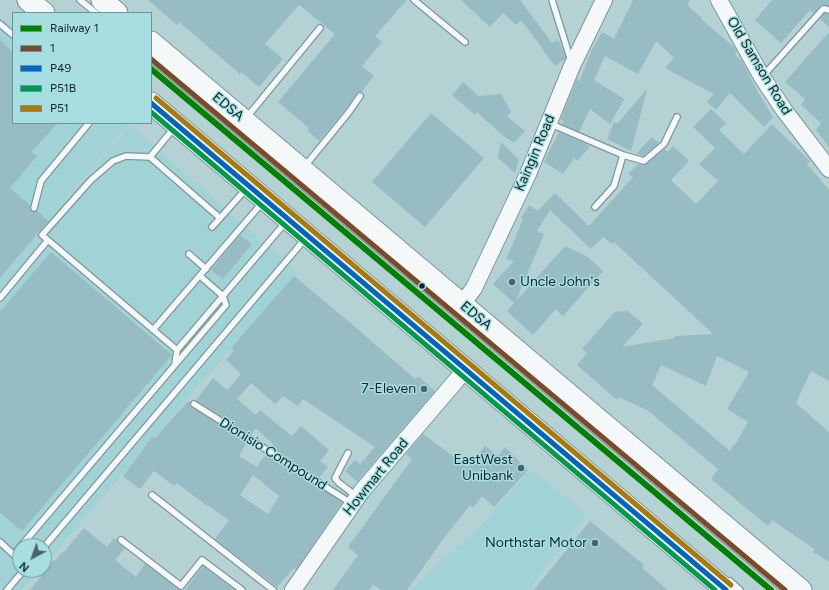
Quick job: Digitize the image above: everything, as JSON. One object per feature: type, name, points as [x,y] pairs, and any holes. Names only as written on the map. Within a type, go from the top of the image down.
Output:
[{"type":"highway","points":[[28,0],[43,12]]},
{"type":"highway","name":"EDSA","points":[[152,43],[802,590]]},
{"type":"highway","points":[[152,105],[726,590]]},
{"type":"street","name":"Kaingin Road","points":[[462,304],[474,288],[528,174],[572,66],[604,0]]},
{"type":"street","name":"Old Samson Road","points":[[719,0],[762,77],[784,110],[829,169]]},
{"type":"street","name":"Howmart Road","points":[[293,590],[355,501],[466,369]]},
{"type":"lane","points":[[80,0],[107,6]]},
{"type":"lane","points":[[414,0],[465,42]]},
{"type":"lane","points":[[552,0],[572,66]]},
{"type":"lane","points":[[762,77],[823,9],[829,10]]},
{"type":"lane","points":[[0,24],[12,34]]},
{"type":"lane","points":[[244,120],[320,28]]},
{"type":"lane","points":[[152,60],[785,590]]},
{"type":"lane","points":[[152,95],[740,590]]},
{"type":"lane","points":[[303,170],[360,96]]},
{"type":"lane","points":[[548,122],[623,155],[644,161],[664,144],[677,116]]},
{"type":"lane","points":[[34,208],[41,181],[88,124]]},
{"type":"lane","points":[[150,157],[176,125]]},
{"type":"lane","points":[[595,207],[614,186],[623,155]]},
{"type":"lane","points":[[177,350],[42,235],[91,180],[104,168],[126,156],[150,157],[220,218]]},
{"type":"lane","points":[[212,227],[248,186]]},
{"type":"lane","points":[[153,330],[265,200]]},
{"type":"lane","points":[[175,364],[177,350],[288,220]]},
{"type":"lane","points":[[52,538],[308,236]]},
{"type":"lane","points":[[0,298],[48,240]]},
{"type":"lane","points":[[189,254],[206,269]]},
{"type":"lane","points":[[29,538],[175,364],[226,306],[223,296],[200,276]]},
{"type":"lane","name":"Dionisio Compound","points":[[194,404],[355,501]]},
{"type":"lane","points":[[348,453],[335,478],[355,501]]},
{"type":"lane","points":[[152,495],[273,590]]},
{"type":"lane","points":[[121,540],[181,586],[202,560],[242,590]]},
{"type":"lane","points":[[0,542],[12,553]]},
{"type":"lane","points":[[7,590],[17,578]]},
{"type":"shaded area","points":[[0,17],[12,26],[12,124],[128,124],[22,252],[130,125],[297,272],[52,556],[52,538],[12,538],[12,578],[32,578],[22,590],[0,590]]},
{"type":"shaded area","points":[[531,469],[587,514],[528,590],[411,590],[488,518]]},
{"type":"building","points":[[148,0],[407,0],[375,36],[382,42],[362,66],[374,76],[361,92],[356,94],[346,109],[319,141],[307,130],[309,128],[278,102],[335,34],[299,5],[265,44],[283,59],[259,87],[241,72],[240,74],[179,22],[177,25]]},
{"type":"building","points":[[461,0],[520,0],[552,43],[558,40],[566,58],[555,66],[521,20],[516,25],[503,13],[490,27]]},
{"type":"building","points":[[633,0],[690,0],[687,5],[734,47],[737,52],[735,55],[742,61],[757,91],[773,117],[764,127],[730,93],[716,110],[707,102],[714,94],[665,68],[674,58],[656,41],[638,74],[605,56],[594,80],[624,99],[610,124],[590,109],[579,132],[562,124],[564,121],[561,119],[577,79],[579,82],[592,49],[602,32],[614,39]]},
{"type":"building","points":[[772,0],[829,0],[829,6],[821,5],[813,13],[810,10],[781,43],[755,20]]},
{"type":"building","points":[[825,13],[829,14],[829,27],[820,19]]},
{"type":"building","points":[[829,32],[829,147],[816,130],[821,123],[801,105],[805,99],[785,82]]},
{"type":"building","points":[[0,40],[12,51],[12,124],[57,124],[31,152],[37,156],[10,188],[30,205],[31,211],[37,211],[48,221],[0,278]]},
{"type":"building","points":[[463,82],[479,96],[501,94],[511,112],[507,116],[525,131],[514,143],[502,135],[477,112],[475,115],[452,95]]},
{"type":"building","points":[[647,89],[631,151],[607,139],[614,122],[617,124]]},
{"type":"building","points":[[711,109],[726,123],[719,130],[744,154],[772,124],[810,161],[807,164],[829,190],[829,381],[811,371],[796,403],[829,432],[829,562],[813,552],[814,549],[772,520],[768,526],[711,479],[718,469],[647,410],[618,397],[617,400],[577,365],[587,353],[582,349],[615,312],[628,311],[643,324],[622,347],[674,338],[675,336],[713,334],[614,242],[612,244],[603,237],[591,249],[550,210],[537,231],[544,234],[516,301],[565,246],[588,257],[603,271],[563,316],[556,309],[533,335],[507,311],[514,303],[493,284],[514,261],[506,259],[523,219],[521,218],[529,205],[538,211],[555,193],[589,226],[633,177],[628,174],[638,164],[646,164],[665,149],[668,152],[673,146],[689,161],[671,180],[696,204],[718,181],[699,164],[715,148],[693,127]],"holes":[[[717,356],[749,372],[727,409],[748,422],[730,451],[652,385],[661,365],[706,386]]]},
{"type":"building","points":[[431,113],[484,158],[425,227],[372,182]]},
{"type":"building","points":[[559,132],[590,147],[577,161],[574,158],[563,174],[544,162]]},
{"type":"building","points":[[652,137],[659,143],[643,156],[636,154]]},
{"type":"building","points":[[501,142],[519,160],[515,173],[498,158]]},
{"type":"building","points":[[240,235],[252,244],[223,279],[211,270]]},
{"type":"building","points":[[51,252],[172,355],[22,531],[0,513],[0,312]]},
{"type":"building","points":[[294,276],[415,379],[418,376],[435,391],[357,482],[345,471],[355,460],[360,464],[375,447],[303,399],[298,406],[283,396],[275,404],[251,383],[237,399],[256,415],[260,410],[292,436],[301,426],[329,450],[320,461],[328,467],[319,478],[271,447],[273,444],[256,428],[251,435],[196,400],[213,378],[227,390],[241,374],[226,360],[234,350],[231,348]]},
{"type":"building","points":[[188,401],[190,402],[190,406],[192,408],[247,442],[239,456],[257,467],[266,454],[342,502],[296,570],[294,568],[277,587],[215,539],[229,520],[177,483],[174,486],[154,471],[140,489],[123,476],[153,436],[155,438]],"holes":[[[253,475],[279,496],[268,514],[240,495]]]},
{"type":"building","points":[[423,434],[468,467],[485,446],[498,456],[505,447],[528,470],[494,507],[482,496],[473,508],[470,505],[444,538],[407,590],[381,590],[373,585],[370,590],[333,590],[358,555],[348,547],[412,459],[406,454]]},
{"type":"building","name":"Northstar Motor","points":[[590,521],[644,565],[642,568],[668,590],[534,590]]},
{"type":"building","points":[[84,528],[107,547],[114,538],[117,540],[118,543],[125,548],[115,560],[136,577],[145,564],[180,590],[30,590],[40,578],[52,578],[52,562],[62,552],[63,553]]},
{"type":"building","points":[[203,566],[235,590],[185,590]]},
{"type":"rail line","name":"1","points":[[152,70],[771,590]]},
{"type":"transit line","name":"1","points":[[152,60],[785,590]]},
{"type":"transit line","name":"P51","points":[[156,98],[731,585]]},
{"type":"transit line","name":"P49","points":[[152,104],[726,590]]},
{"type":"transit line","name":"P51B","points":[[152,113],[715,590]]},
{"type":"place","name":"Uncle John's","points":[[512,282]]},
{"type":"place","name":"7-Eleven","points":[[424,389]]},
{"type":"place","name":"EastWest Unibank","points":[[521,468]]},
{"type":"place","name":"Northstar Motor","points":[[595,543]]}]
